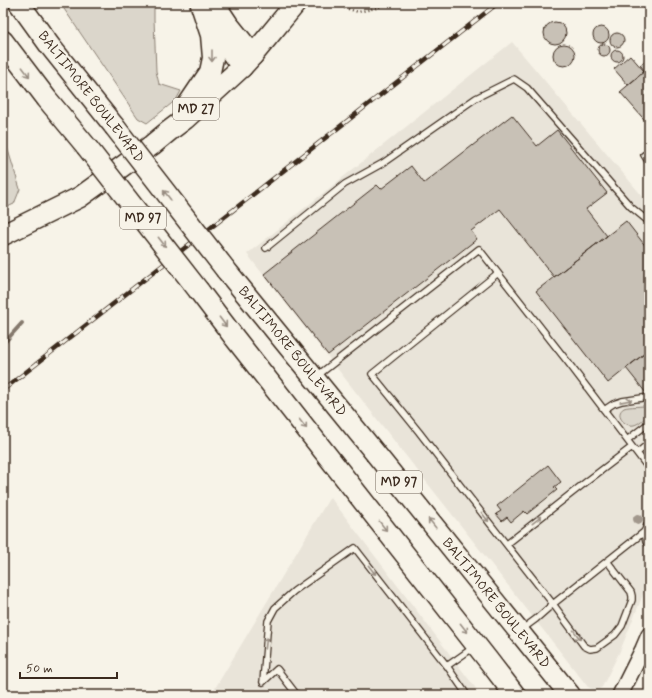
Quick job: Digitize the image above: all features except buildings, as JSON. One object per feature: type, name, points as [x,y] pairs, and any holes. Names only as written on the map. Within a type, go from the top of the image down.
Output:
[{"type":"highway","name":"BALTIMORE BOULEVARD","points":[[20,3],[50,46],[226,270],[570,695]]},
{"type":"highway","points":[[27,3],[50,46]]},
{"type":"highway","name":"MD 27","points":[[6,233],[80,197],[185,119],[247,61],[296,3]]},
{"type":"highway","points":[[205,4],[212,27],[247,61]]},
{"type":"highway","points":[[169,131],[210,72],[213,58],[211,35],[205,4]]},
{"type":"highway","name":"MD 97","points":[[3,41],[47,100],[86,146],[515,695]]},
{"type":"highway","points":[[482,652],[507,695]]},
{"type":"street","points":[[620,695],[646,651],[649,635]]},
{"type":"lane","points":[[266,248],[345,184],[383,163],[476,98],[514,79],[527,88],[631,207],[649,222]]},
{"type":"lane","points":[[644,155],[649,163]]},
{"type":"lane","points":[[314,379],[479,249],[649,469]]},
{"type":"lane","points":[[498,273],[372,374],[507,544],[584,646],[590,649],[597,648],[615,635],[622,626],[632,600],[631,592],[607,561]]},
{"type":"lane","points":[[604,410],[613,404],[622,401],[649,397]]},
{"type":"lane","points":[[627,440],[649,423]]},
{"type":"lane","points":[[637,453],[649,443]]},
{"type":"lane","points":[[507,544],[632,447]]},
{"type":"lane","points":[[649,520],[646,528],[646,542],[649,545]]},
{"type":"lane","points":[[519,631],[536,620],[553,604],[646,532]]},
{"type":"lane","points":[[297,695],[277,669],[263,682],[268,622],[275,608],[294,591],[355,548],[447,666],[465,694]]},
{"type":"lane","points":[[447,666],[482,652]]},
{"type":"path","points":[[329,3],[358,12],[376,8],[388,3]]},
{"type":"shaded area","points":[[60,3],[154,3],[156,71],[159,84],[181,91],[176,100],[147,123],[138,118]]},
{"type":"shaded area","points":[[512,42],[649,204],[649,580],[620,651],[602,687],[598,690],[588,687],[247,254]]},
{"type":"shaded area","points":[[3,134],[20,189],[14,204],[3,209]]},
{"type":"shaded area","points":[[649,405],[649,414],[642,421],[634,425],[627,424],[620,417],[620,413],[624,408]]},
{"type":"shaded area","points":[[330,497],[474,686],[480,695],[211,695]]},
{"type":"waterway","points":[[3,344],[22,323]]},
{"type":"railway","points":[[3,390],[498,3]]}]
